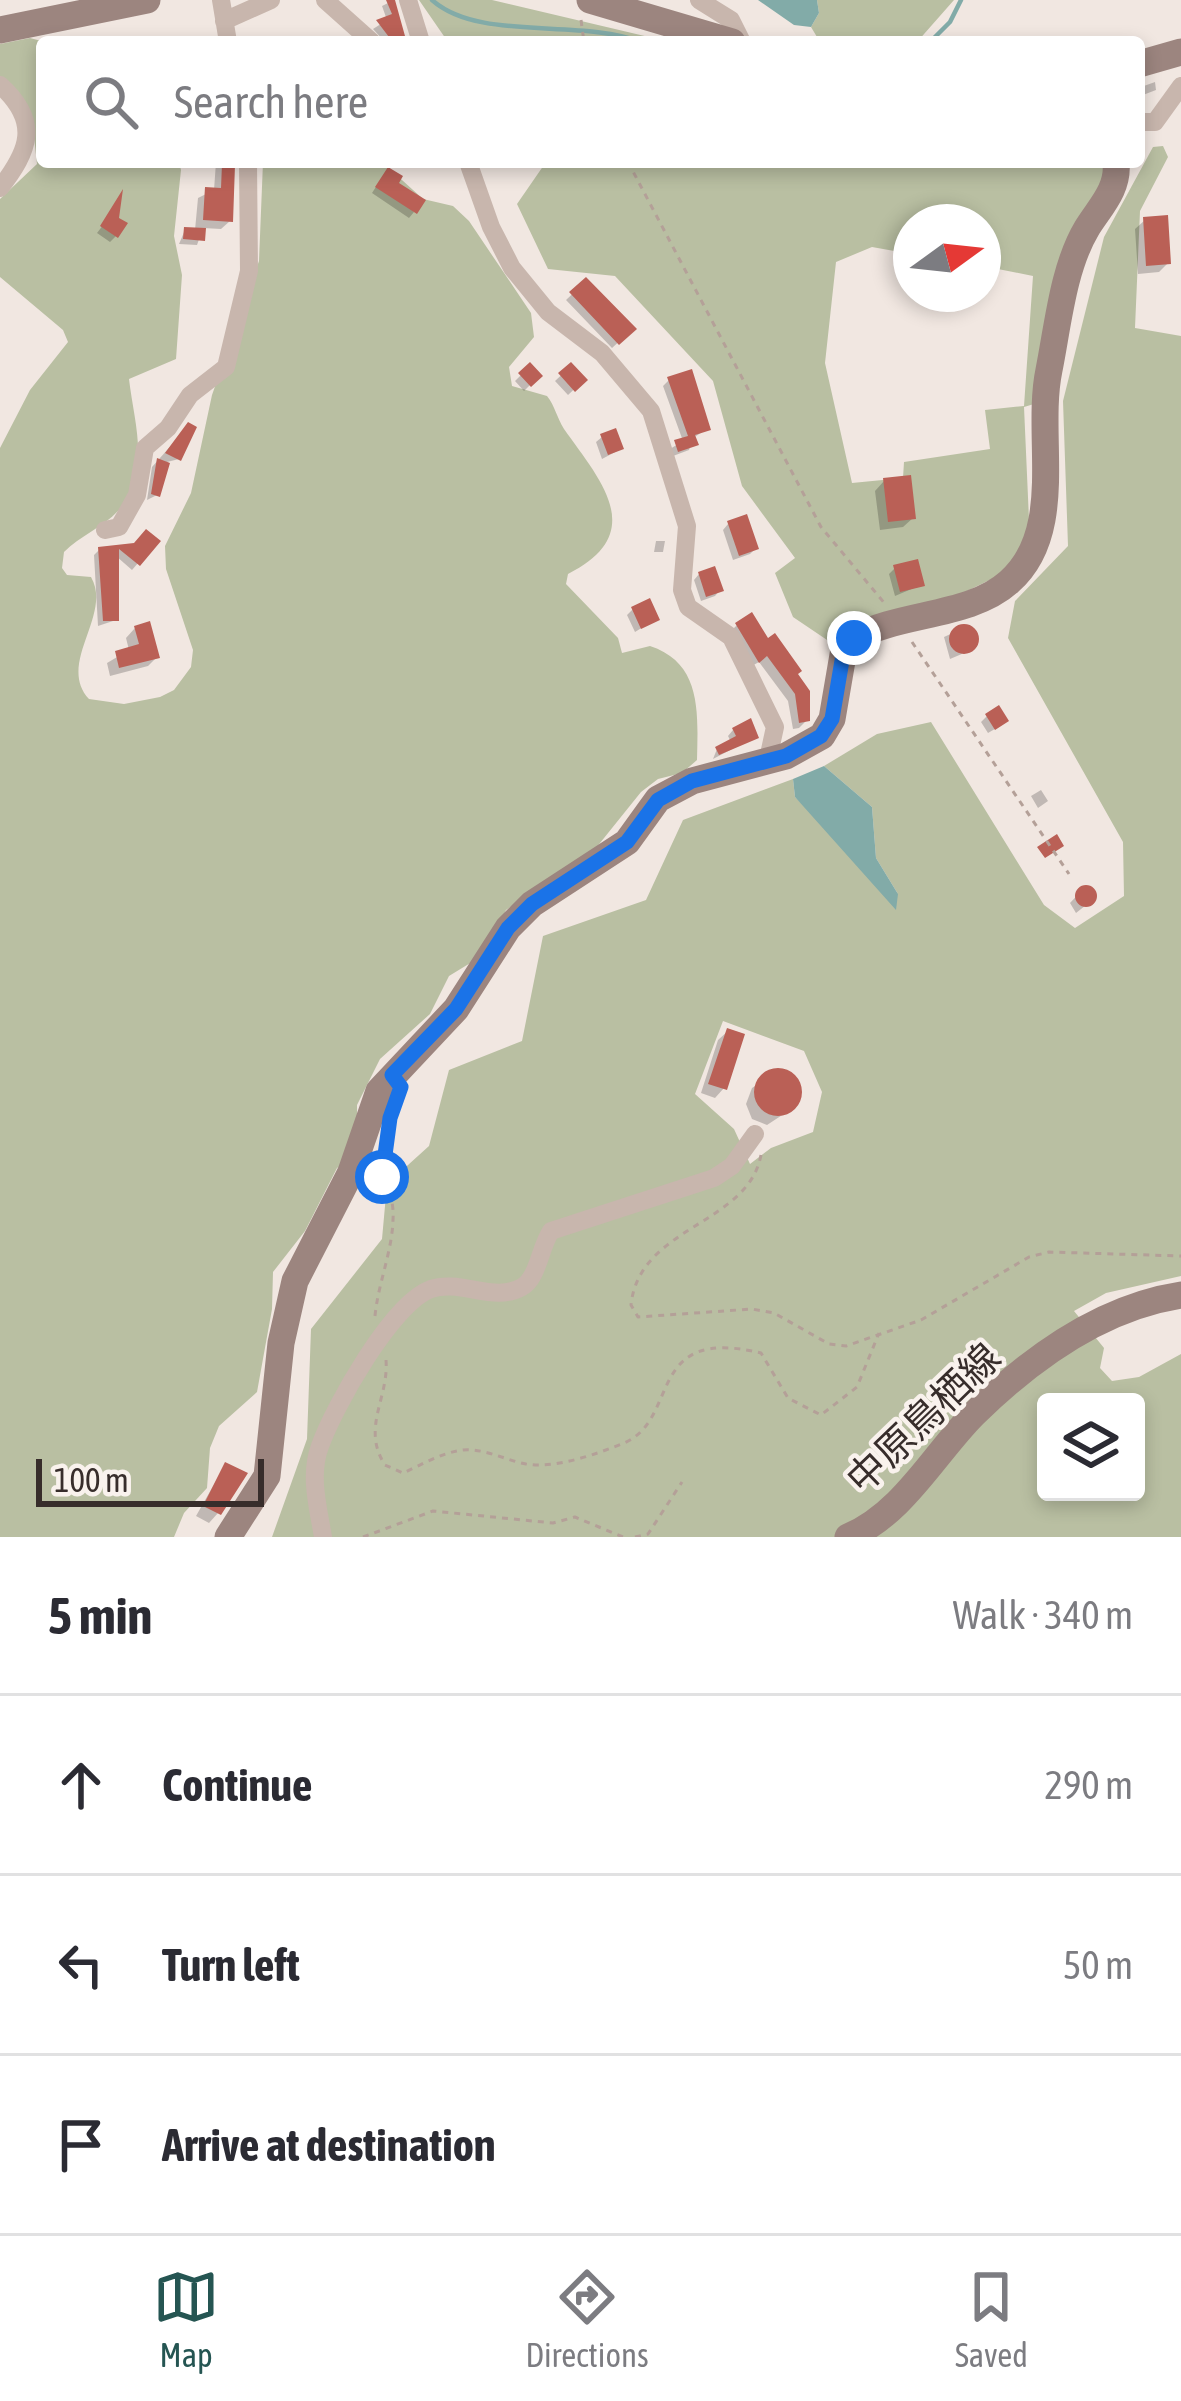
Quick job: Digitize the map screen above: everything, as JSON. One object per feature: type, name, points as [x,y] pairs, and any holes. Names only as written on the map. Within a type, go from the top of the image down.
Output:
[{"type":"street","points":[[0,30],[147,0]]},
{"type":"street","points":[[221,0],[227,36]]},
{"type":"street","points":[[224,21],[271,0]]},
{"type":"street","points":[[325,0],[365,36]]},
{"type":"street","points":[[408,0],[419,36]]},
{"type":"street","points":[[699,0],[731,20],[739,36]]},
{"type":"street","points":[[586,12],[703,36]]},
{"type":"street","points":[[1145,62],[1181,52]]},
{"type":"street","points":[[0,85],[11,95],[28,139],[28,151],[0,188]]},
{"type":"street","points":[[1145,122],[1155,122],[1181,86]]},
{"type":"street","points":[[105,530],[119,527],[137,496],[145,448],[168,428],[190,395],[226,367],[249,271],[248,168]]},
{"type":"street","points":[[470,168],[490,227],[512,268],[548,313],[602,353],[651,411],[687,526],[682,590],[688,607],[731,637],[775,728],[768,760]]},
{"type":"street","points":[[228,1537],[267,1476],[280,1343],[295,1281],[351,1172],[379,1091],[456,1009],[508,928],[532,904],[627,842],[658,800],[692,781],[808,747],[832,719],[844,649],[869,630],[994,594],[1024,567],[1043,515],[1041,442],[1048,373],[1076,253],[1114,185],[1115,168]]},
{"type":"street","points":[[323,1537],[314,1480],[319,1447],[378,1341],[412,1300],[430,1289],[520,1289],[532,1277],[538,1250],[551,1232],[714,1178],[732,1166],[755,1133]]},
{"type":"street","name":"中原鳥栖線","points":[[848,1537],[925,1475],[973,1414],[1061,1343],[1115,1311],[1181,1295]]},
{"type":"path","points":[[631,168],[821,527],[898,620],[1069,874]]},
{"type":"path","points":[[755,1133],[760,1164],[736,1197],[643,1262],[631,1305],[638,1317],[752,1309],[774,1313],[829,1344],[846,1346],[921,1320],[1029,1257],[1049,1252],[1181,1256]]},
{"type":"path","points":[[386,1139],[382,1177],[393,1228],[380,1271],[378,1341],[387,1363],[386,1385],[372,1426],[378,1454],[386,1465],[403,1473],[458,1450],[548,1465],[628,1442],[640,1432],[674,1370],[703,1349],[731,1346],[761,1352],[788,1398],[821,1415],[857,1387],[879,1333]]},
{"type":"path","points":[[635,1537],[648,1534],[682,1482]]},
{"type":"path","points":[[363,1537],[433,1511],[554,1523],[575,1517],[622,1537]]},
{"type":"green space","points":[[419,0],[492,0],[645,36],[444,36]]},
{"type":"green space","points":[[817,0],[954,0],[922,36],[816,36],[811,27],[819,13]]},
{"type":"green space","points":[[36,40],[36,155],[32,118],[0,76],[0,44]]},
{"type":"green space","points":[[1163,146],[1168,157],[1140,211],[1135,328],[1181,336],[1181,1276],[1106,1293],[1074,1311],[1104,1348],[1100,1368],[1112,1381],[1139,1377],[1181,1354],[1181,1537],[272,1537],[307,1439],[311,1329],[382,1239],[387,1184],[429,1146],[449,1070],[522,1041],[543,936],[646,900],[683,820],[793,779],[795,797],[898,894],[876,858],[872,807],[824,766],[877,734],[931,722],[1044,905],[1075,928],[1124,896],[1123,842],[1008,638],[1015,601],[1068,546],[1063,401],[1104,237],[1153,147]],"holes":[[[723,1021],[804,1051],[822,1092],[813,1132],[771,1148],[750,1164],[734,1129],[695,1094]]]},
{"type":"green space","points":[[36,165],[181,170],[174,236],[182,275],[176,359],[129,379],[138,447],[135,481],[118,511],[64,552],[62,568],[67,575],[91,577],[96,592],[78,670],[89,699],[124,704],[160,697],[174,690],[191,667],[193,650],[166,569],[165,546],[191,493],[212,395],[259,261],[263,168],[389,168],[423,199],[453,206],[469,221],[531,313],[534,337],[509,367],[512,386],[547,396],[610,506],[607,541],[593,558],[568,574],[566,584],[618,638],[622,653],[650,646],[679,664],[688,677],[696,708],[697,760],[682,773],[658,779],[641,792],[596,848],[506,910],[485,954],[449,976],[430,1014],[380,1059],[357,1105],[357,1134],[346,1163],[337,1168],[305,1231],[273,1272],[272,1309],[257,1392],[219,1426],[210,1448],[207,1488],[184,1513],[174,1537],[0,1537],[0,448],[30,390],[68,342],[63,330],[0,277],[0,199]]},
{"type":"green space","points":[[542,168],[1108,168],[1110,178],[1034,404],[1024,407],[1030,542],[1008,571],[963,593],[855,621],[833,644],[793,617],[775,573],[795,558],[742,486],[713,381],[615,276],[548,269],[517,204]],"holes":[[[893,204],[1001,204],[1001,270],[1033,276],[1024,406],[985,410],[990,449],[904,462],[903,478],[852,483],[825,363],[836,262],[872,247],[893,251]]]},
{"type":"water","points":[[758,0],[817,0],[819,13],[811,27],[794,25]]},
{"type":"water","points":[[824,766],[872,807],[876,858],[898,894],[896,910],[795,797],[793,779]]},
{"type":"building","points":[[386,0],[395,0],[405,36],[388,36],[376,20],[392,14]]},
{"type":"building","points":[[222,168],[235,168],[233,222],[203,220],[205,187],[221,188]]},
{"type":"building","points":[[390,168],[403,176],[399,183],[426,200],[417,214],[375,187]]},
{"type":"building","points":[[123,189],[119,218],[128,223],[118,238],[100,226]]},
{"type":"building","points":[[1168,215],[1171,264],[1146,266],[1143,217]]},
{"type":"building","points":[[184,227],[206,228],[205,241],[183,239]]},
{"type":"building","points":[[586,277],[637,329],[619,345],[569,292]]},
{"type":"building","points":[[530,362],[543,376],[531,387],[518,373]]},
{"type":"building","points":[[571,362],[588,380],[575,392],[558,373]]},
{"type":"building","points":[[692,369],[711,430],[695,435],[699,445],[678,452],[674,440],[688,436],[667,377]]},
{"type":"building","points":[[188,422],[197,427],[181,461],[165,453]]},
{"type":"building","points":[[616,428],[624,449],[608,455],[600,434]]},
{"type":"building","points":[[157,458],[170,463],[160,497],[151,494]]},
{"type":"building","points":[[911,475],[916,519],[888,522],[883,478]]},
{"type":"building","points":[[747,514],[759,549],[739,556],[727,521]]},
{"type":"building","points":[[146,529],[161,541],[140,566],[119,549],[119,621],[103,621],[98,547],[134,543]]},
{"type":"building","points":[[918,559],[925,586],[900,592],[893,565]]},
{"type":"building","points":[[715,566],[724,591],[706,597],[698,572]]},
{"type":"building","points":[[650,598],[660,620],[641,629],[631,607]]},
{"type":"building","points":[[752,612],[768,638],[775,633],[802,671],[798,674],[810,691],[810,721],[799,723],[795,694],[767,656],[759,663],[735,623]]},
{"type":"building","points":[[150,621],[160,658],[119,668],[115,651],[139,644],[134,626]]},
{"type":"building","points":[[964,624],[979,639],[964,654],[949,639]]},
{"type":"building","points":[[999,705],[1009,721],[995,730],[985,714]]},
{"type":"building","points":[[751,718],[759,738],[719,755],[715,747],[736,736],[732,728]]},
{"type":"building","points":[[1057,834],[1064,846],[1045,858],[1037,847]]},
{"type":"building","points":[[1086,885],[1097,896],[1086,907],[1075,896]]},
{"type":"building","points":[[727,1028],[745,1034],[727,1090],[708,1084]]},
{"type":"building","points":[[778,1068],[795,1075],[802,1092],[795,1109],[778,1116],[761,1109],[754,1092],[761,1075]]},
{"type":"building","points":[[225,1462],[248,1473],[221,1515],[203,1506]]},
{"type":"waterway","points":[[432,0],[476,21],[620,36]]},
{"type":"waterway","points":[[936,36],[961,0]]},
{"type":"route","points":[[382,1177],[390,1118],[401,1087],[392,1075],[456,1009],[508,928],[532,904],[600,864],[627,842],[658,800],[692,781],[808,747],[832,719],[844,649],[854,638]]}]
